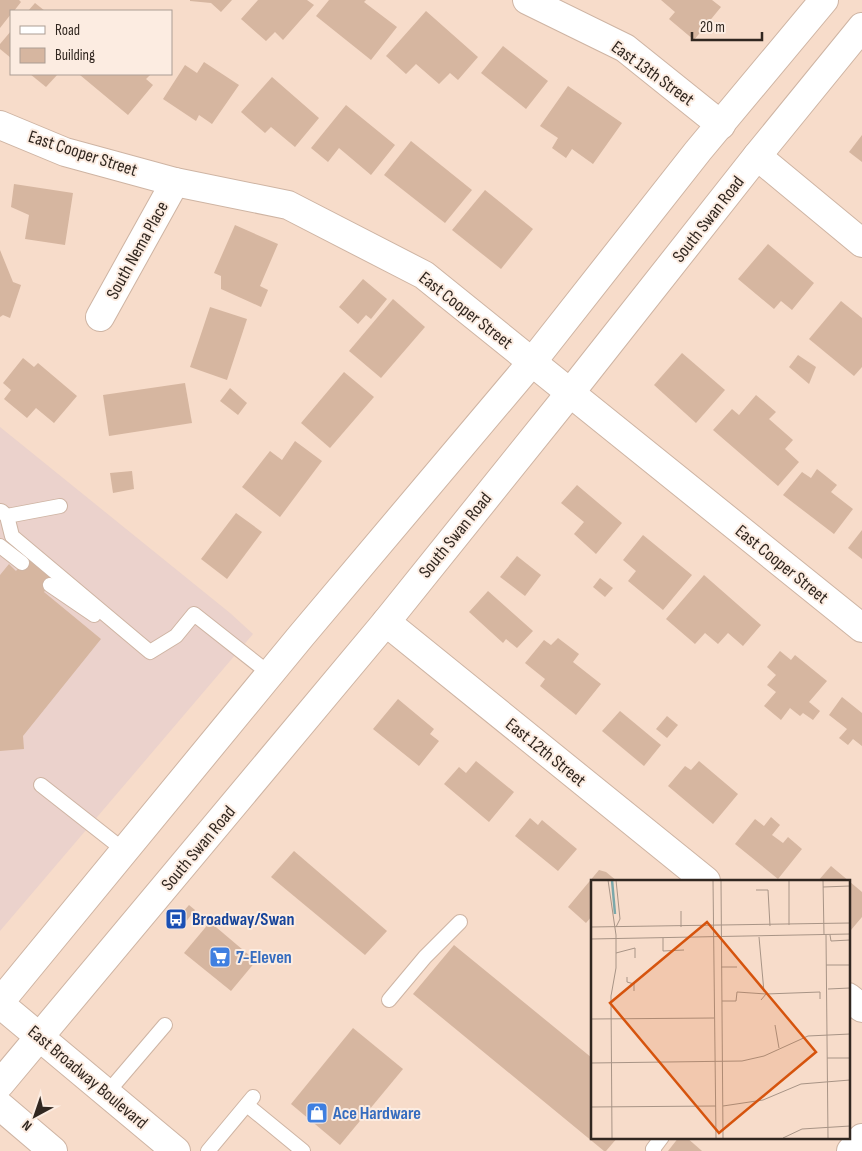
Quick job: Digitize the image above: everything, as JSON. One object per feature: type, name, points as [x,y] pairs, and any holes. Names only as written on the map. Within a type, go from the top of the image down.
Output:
[{"type":"main road","name":"East 13th Street","points":[[528,0],[625,48],[721,125]]},
{"type":"main road","points":[[0,1003],[270,674],[532,362],[721,125],[824,0]]},
{"type":"main road","name":"South Swan Road","points":[[0,1084],[386,622],[862,27]]},
{"type":"main road","name":"East Cooper Street","points":[[0,125],[66,152],[175,182],[288,205],[424,275],[862,628]]},
{"type":"main road","points":[[757,156],[862,243]]},
{"type":"main road","name":"South Nema Place","points":[[100,317],[175,182]]},
{"type":"main road","name":"East 12th Street","points":[[386,622],[705,880]]},
{"type":"main road","points":[[850,998],[862,1008]]},
{"type":"main road","name":"East Broadway Boulevard","points":[[0,1003],[176,1151]]},
{"type":"main road","points":[[0,1106],[53,1151]]},
{"type":"main road","points":[[850,1151],[862,1138]]},
{"type":"lane","points":[[22,563],[4,542],[4,513],[60,506]]},
{"type":"lane","points":[[4,542],[147,655]]},
{"type":"lane","points":[[50,585],[147,655]]},
{"type":"lane","points":[[147,655],[176,636],[194,614],[270,674]]},
{"type":"lane","points":[[41,785],[126,851]]},
{"type":"lane","points":[[389,1000],[425,957],[460,922]]},
{"type":"lane","points":[[107,1093],[165,1025]]},
{"type":"lane","points":[[208,1151],[250,1101],[303,1151]]},
{"type":"lane","points":[[651,1150],[661,1138]]},
{"type":"shaded area","points":[[0,427],[230,613],[253,634],[0,931]]},
{"type":"building","points":[[0,0],[19,0],[21,2],[15,10],[10,10],[10,15],[0,28]]},
{"type":"building","points":[[190,0],[232,0],[221,12],[211,3]]},
{"type":"building","points":[[258,0],[307,0],[314,5],[283,40],[275,32],[266,41],[241,19]]},
{"type":"building","points":[[329,0],[366,0],[364,2],[397,27],[371,60],[316,16]]},
{"type":"building","points":[[661,0],[712,0],[721,7],[694,40],[669,19],[675,12]]},
{"type":"building","points":[[35,3],[44,10],[29,10]]},
{"type":"building","points":[[426,11],[478,57],[458,80],[450,73],[439,84],[416,64],[406,74],[386,56]]},
{"type":"building","points":[[10,32],[10,57],[0,49],[0,44]]},
{"type":"building","points":[[503,46],[548,81],[526,109],[481,73]]},
{"type":"building","points":[[204,62],[239,85],[212,124],[199,115],[196,121],[163,99],[185,65],[197,73]]},
{"type":"building","points":[[31,75],[57,75],[46,87]]},
{"type":"building","points":[[80,75],[150,75],[146,79],[153,85],[128,115]]},
{"type":"building","points":[[272,77],[319,118],[295,147],[271,127],[265,133],[241,112]]},
{"type":"building","points":[[568,86],[622,123],[593,164],[572,149],[566,158],[552,148],[558,138],[540,126]]},
{"type":"building","points":[[346,105],[395,145],[371,175],[339,148],[328,162],[311,148]]},
{"type":"building","points":[[862,135],[862,162],[849,152]]},
{"type":"building","points":[[411,141],[472,190],[445,223],[384,175]]},
{"type":"building","points":[[14,184],[73,193],[65,245],[25,239],[29,215],[11,207]]},
{"type":"building","points":[[485,190],[533,229],[501,269],[452,230]]},
{"type":"building","points":[[235,225],[278,244],[260,286],[268,290],[261,307],[221,289],[221,276],[214,273]]},
{"type":"building","points":[[768,244],[814,283],[792,310],[781,301],[774,309],[738,279]]},
{"type":"building","points":[[0,250],[13,282],[21,285],[10,318],[3,315],[0,317]]},
{"type":"building","points":[[363,279],[387,299],[371,319],[366,315],[358,324],[339,307]]},
{"type":"building","points":[[393,299],[425,327],[381,378],[349,351]]},
{"type":"building","points":[[841,301],[862,318],[862,367],[854,376],[809,339]]},
{"type":"building","points":[[210,307],[247,319],[227,380],[190,367]]},
{"type":"building","points":[[682,353],[725,390],[696,423],[654,385]]},
{"type":"building","points":[[798,355],[816,367],[809,384],[789,367]]},
{"type":"building","points":[[23,358],[34,367],[38,363],[77,396],[54,423],[36,408],[27,418],[4,399],[11,390],[3,383]]},
{"type":"building","points":[[344,372],[374,397],[330,448],[301,423]]},
{"type":"building","points":[[185,383],[192,423],[109,436],[103,395]]},
{"type":"building","points":[[230,388],[247,403],[238,415],[220,401]]},
{"type":"building","points":[[756,395],[776,412],[769,419],[793,440],[785,449],[799,462],[778,486],[713,430],[732,409],[739,415]]},
{"type":"building","points":[[295,441],[322,461],[280,517],[242,487],[270,451],[282,460]]},
{"type":"building","points":[[817,469],[837,485],[831,492],[853,509],[834,534],[783,495],[802,472],[811,478]]},
{"type":"building","points":[[132,471],[134,489],[113,493],[110,473]]},
{"type":"building","points":[[577,485],[622,523],[596,554],[574,534],[584,522],[561,503]]},
{"type":"building","points":[[236,513],[262,532],[227,579],[201,559]]},
{"type":"building","points":[[862,530],[862,559],[848,548]]},
{"type":"building","points":[[643,535],[692,575],[663,610],[628,581],[636,571],[623,560]]},
{"type":"building","points":[[28,556],[56,577],[44,592],[101,639],[23,736],[24,749],[0,751],[0,575],[9,564],[16,571]]},
{"type":"building","points":[[517,556],[541,575],[525,596],[500,577]]},
{"type":"building","points":[[704,575],[761,625],[743,646],[728,633],[718,644],[705,633],[695,644],[666,619]]},
{"type":"building","points":[[600,578],[613,588],[605,597],[593,587]]},
{"type":"building","points":[[488,591],[533,631],[517,648],[506,639],[503,643],[469,612]]},
{"type":"building","points":[[558,638],[579,654],[573,662],[601,684],[576,715],[540,686],[545,679],[525,663],[544,640],[551,645]]},
{"type":"building","points":[[780,651],[791,660],[795,655],[827,681],[809,702],[820,711],[813,720],[803,713],[800,716],[790,708],[781,720],[764,706],[776,692],[767,685],[776,675],[767,667]]},
{"type":"building","points":[[842,697],[862,713],[862,746],[853,739],[848,745],[839,738],[847,729],[829,715]]},
{"type":"building","points":[[398,699],[434,729],[430,734],[439,741],[419,766],[373,729]]},
{"type":"building","points":[[620,711],[661,745],[644,766],[602,731]]},
{"type":"building","points":[[667,716],[678,725],[667,738],[656,729]]},
{"type":"building","points":[[476,761],[514,792],[489,822],[444,784],[459,767],[466,773]]},
{"type":"building","points":[[699,761],[738,794],[713,824],[668,786],[685,766],[691,770]]},
{"type":"building","points":[[771,817],[780,825],[772,835],[783,843],[788,837],[802,849],[778,879],[735,844],[755,819],[764,826]]},
{"type":"building","points":[[530,818],[538,825],[542,820],[577,849],[558,871],[515,836]]},
{"type":"building","points":[[294,851],[387,931],[365,955],[271,877]]},
{"type":"building","points":[[831,866],[848,880],[819,880]]},
{"type":"building","points":[[599,870],[606,872],[616,880],[591,880],[591,917],[586,923],[568,907]]},
{"type":"building","points":[[850,882],[862,892],[862,917],[851,930]]},
{"type":"building","points":[[189,905],[195,910],[181,928],[174,922]]},
{"type":"building","name":"7-Eleven","points":[[210,922],[256,961],[231,991],[184,953]]},
{"type":"building","points":[[454,945],[591,1057],[591,1138],[617,1138],[604,1151],[413,994]]},
{"type":"building","points":[[353,1028],[403,1069],[340,1145],[291,1104]]},
{"type":"building","points":[[678,1138],[687,1138],[702,1151],[668,1151]]},
{"type":"place","name":"Broadway/Swan","points":[[176,919]]},
{"type":"place","name":"7-Eleven","points":[[220,957]]},
{"type":"place","name":"Ace Hardware","points":[[317,1113]]}]
